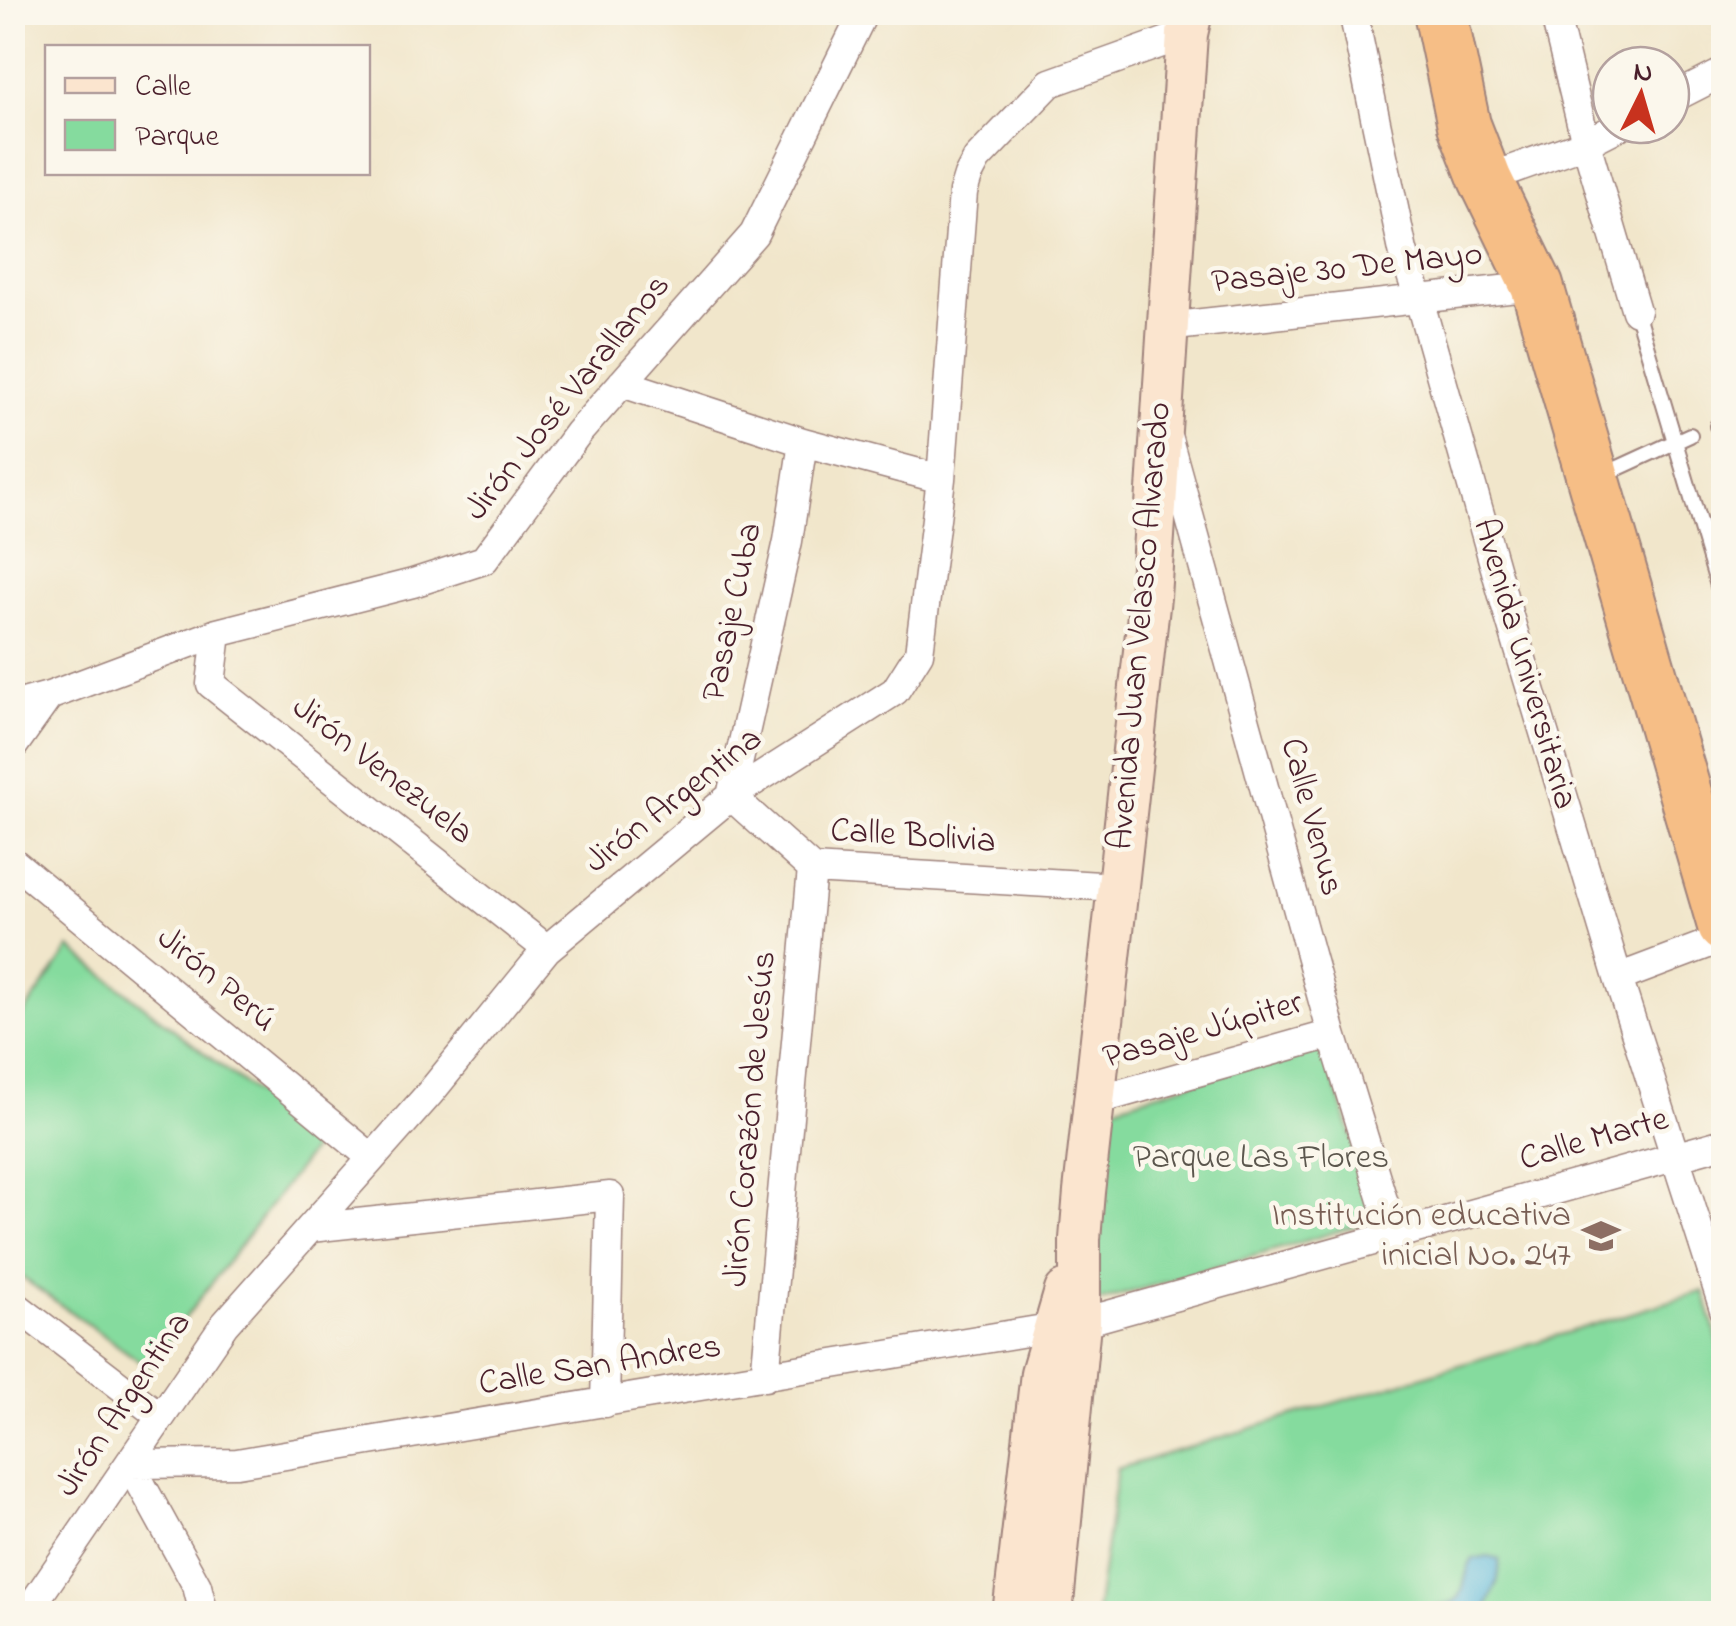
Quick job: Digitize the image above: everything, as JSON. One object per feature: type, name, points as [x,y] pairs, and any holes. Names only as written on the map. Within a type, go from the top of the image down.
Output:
[{"type":"highway","points":[[1440,12],[1464,125],[1484,179],[1537,286],[1724,926]]},
{"type":"street","name":"Jirón José Varallanos","points":[[12,706],[217,633],[413,583],[484,560],[578,433],[754,234],[864,12]]},
{"type":"street","name":"Avenida Universitaria","points":[[1354,12],[1403,251],[1618,978],[1724,1309]]},
{"type":"street","points":[[1554,12],[1586,143],[1636,311]]},
{"type":"street","name":"Avenida Juan Velasco Alvarado","points":[[1052,1614],[1067,1325],[1080,1239],[1150,597],[1189,23]]},
{"type":"street","name":"Jirón Argentina","points":[[26,1614],[224,1326],[430,1093],[547,948],[732,796],[896,691],[919,653],[941,479],[968,176],[977,159],[1050,83],[1189,23]]},
{"type":"street","points":[[1691,89],[1724,72]]},
{"type":"street","points":[[1484,179],[1591,140]]},
{"type":"street","name":"Pasaje 30 De Mayo","points":[[1166,327],[1537,286]]},
{"type":"street","points":[[622,383],[802,442],[941,479]]},
{"type":"street","name":"Calle Venus","points":[[1162,416],[1332,1034],[1394,1236]]},
{"type":"street","name":"Pasaje Cuba","points":[[732,796],[788,541],[802,442]]},
{"type":"street","name":"Jirón Venezuela","points":[[217,633],[211,684],[547,948]]},
{"type":"street","points":[[12,748],[49,696]]},
{"type":"street","name":"Calle Bolivia","points":[[732,796],[812,869],[1117,886]]},
{"type":"street","name":"Jirón Perú","points":[[12,860],[372,1158]]},
{"type":"street","name":"Jirón Corazón de Jesús","points":[[765,1376],[812,869]]},
{"type":"street","points":[[1618,978],[1724,938]]},
{"type":"street","name":"Pasaje Júpiter","points":[[1094,1101],[1332,1034]]},
{"type":"street","name":"Calle Marte","points":[[1067,1325],[1724,1143]]},
{"type":"street","points":[[310,1228],[610,1196],[605,1403]]},
{"type":"street","points":[[12,1303],[162,1416]]},
{"type":"street","name":"Avenida Juan Velasco Alvarado","points":[[1013,1614],[1041,1373],[1067,1325]]},
{"type":"street","name":"Calle San Andres","points":[[130,1464],[237,1463],[1067,1325]]},
{"type":"street","points":[[130,1464],[197,1586],[204,1614]]},
{"type":"lane","points":[[1636,311],[1724,606]]},
{"type":"lane","points":[[1594,479],[1690,435]]},
{"type":"green space","points":[[70,948],[318,1142],[148,1367],[13,1271],[13,1029]]},
{"type":"green space","name":"Parque Las Flores","points":[[1321,1043],[1380,1219],[1077,1308],[1109,1108]]},
{"type":"green space","points":[[1704,1291],[1723,1360],[1723,1613],[1096,1614],[1117,1469]]},
{"type":"water","points":[[1473,1559],[1499,1559],[1499,1574],[1483,1613],[1428,1613],[1433,1607],[1454,1601]]},
{"type":"place","name":"Institución educativa inicial No. 247","points":[[1601,1236]]}]
